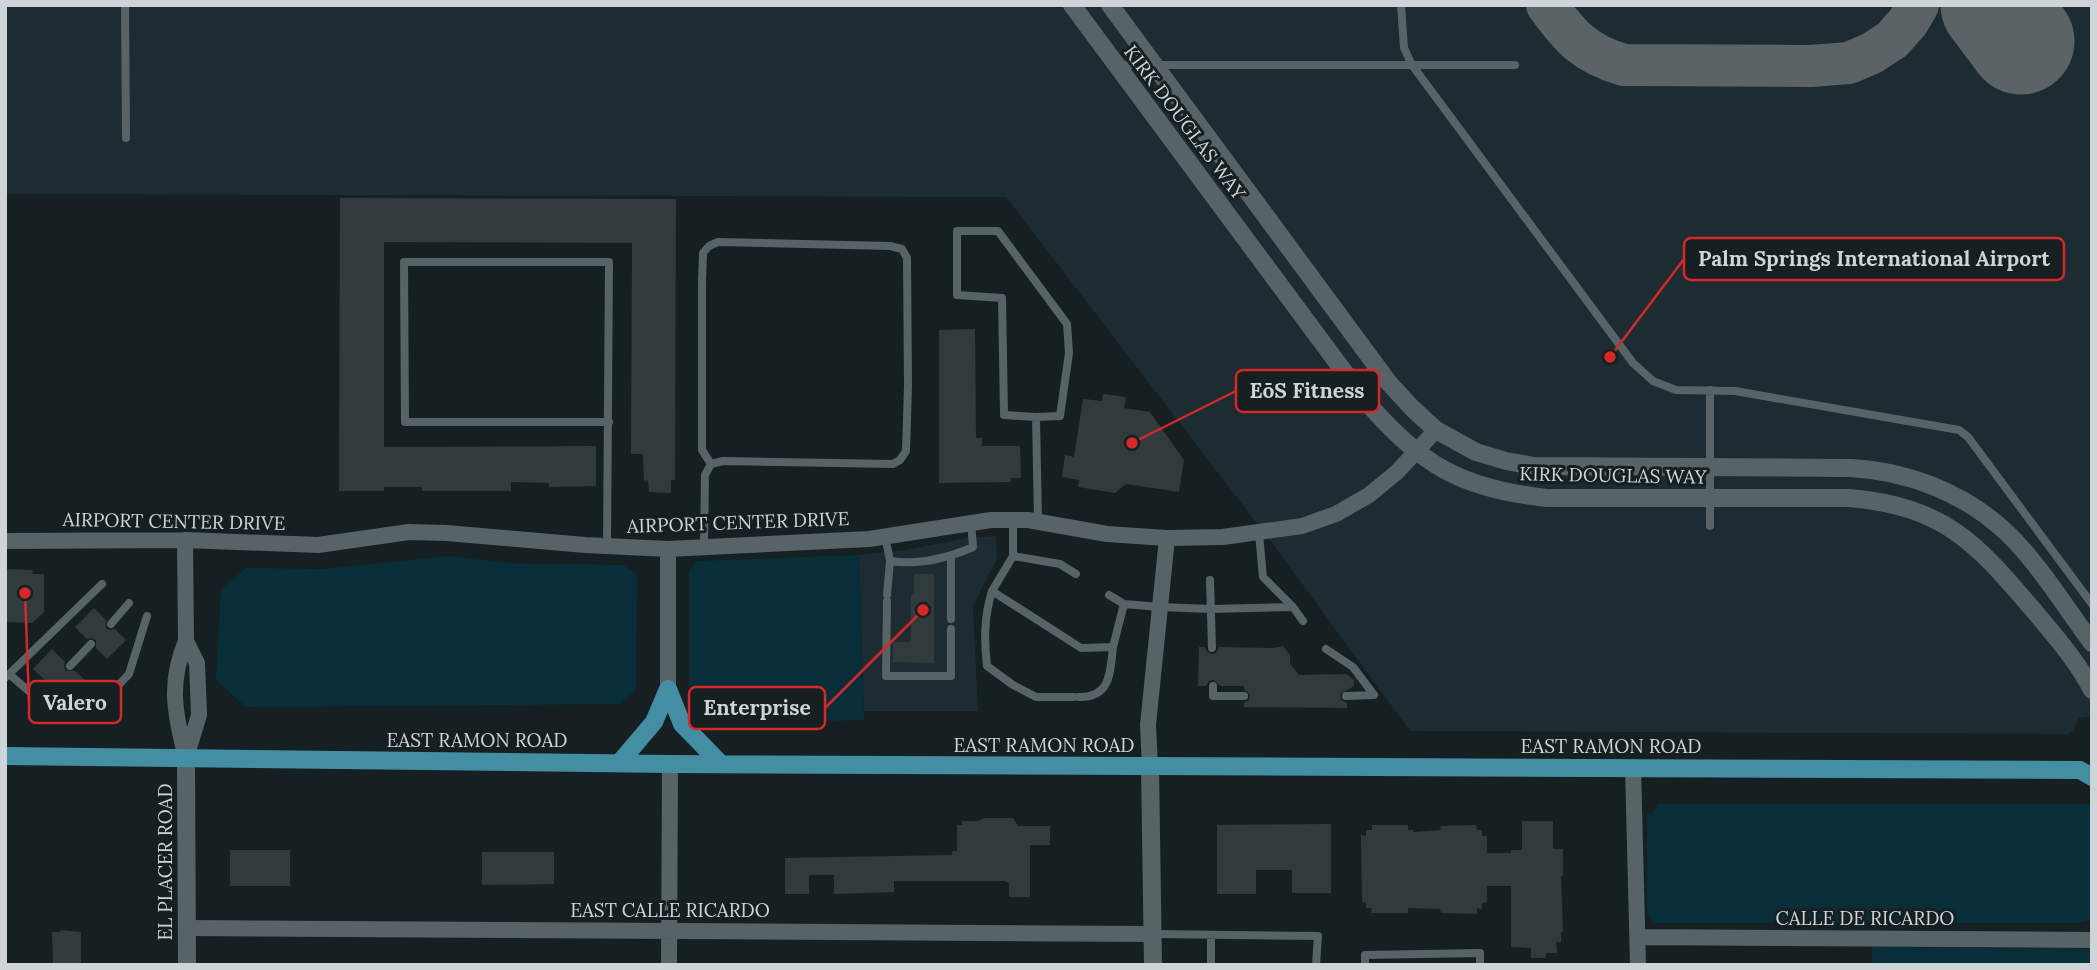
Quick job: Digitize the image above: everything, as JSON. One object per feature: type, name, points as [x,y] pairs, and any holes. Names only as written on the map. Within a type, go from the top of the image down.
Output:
[{"type":"main road","points":[[620,762],[654,722],[668,689]]},
{"type":"main road","points":[[668,689],[682,724],[721,764]]},
{"type":"main road","name":"EAST RAMON ROAD","points":[[5,756],[1150,767],[2089,769]]},
{"type":"street","name":"KIRK DOUGLAS WAY","points":[[1072,5],[1365,400],[1389,429],[1445,471],[1473,484],[1507,494],[1547,498],[1850,498],[1909,508],[1962,535],[1991,561],[2047,627],[2092,690]]},
{"type":"street","name":"KIRK DOUGLAS WAY","points":[[1110,5],[1389,383],[1436,430],[1476,452],[1534,466],[1878,469],[1903,475],[1970,504],[2007,533],[2092,643]]},
{"type":"street","name":"AIRPORT CENTER DRIVE","points":[[5,541],[185,540],[318,545],[409,532],[668,549],[834,542],[971,522],[1013,520],[1038,521],[1107,534],[1167,538],[1223,537],[1302,526],[1336,514],[1369,495],[1397,472],[1436,430]]},
{"type":"street","points":[[1153,965],[1148,725],[1167,538]]},
{"type":"street","name":"EL PLACER ROAD","points":[[185,540],[186,641],[176,665],[175,715],[187,758]]},
{"type":"street","points":[[668,549],[668,689]]},
{"type":"street","name":"EL PLACER ROAD","points":[[186,641],[197,663],[198,715],[187,758],[187,965]]},
{"type":"street","points":[[669,965],[670,764]]},
{"type":"street","points":[[1633,767],[1638,965]]},
{"type":"street","name":"EAST CALLE RICARDO","points":[[187,928],[1153,933]]},
{"type":"street","name":"CALLE DE RICARDO","points":[[1638,937],[2092,940]]},
{"type":"lane","points":[[125,5],[126,138]]},
{"type":"lane","points":[[1401,5],[1404,48],[1412,65],[1633,363],[1653,381],[1676,390],[1734,391],[1959,430],[1968,437],[2092,604]]},
{"type":"lane","points":[[1116,65],[1515,65]]},
{"type":"lane","points":[[957,231],[998,231],[1068,324],[1069,353],[1060,416],[1037,417],[1004,415],[1002,298],[957,295],[957,231]]},
{"type":"lane","points":[[705,547],[705,475],[711,464],[723,461],[894,464],[906,451],[906,258],[902,249],[890,246],[718,242],[709,246],[703,253],[702,273],[701,415],[702,450],[711,464]]},
{"type":"lane","points":[[607,546],[609,422],[609,262],[404,262],[405,422],[609,422]]},
{"type":"lane","points":[[1710,390],[1710,526]]},
{"type":"lane","points":[[1037,417],[1038,521]]},
{"type":"lane","points":[[1013,520],[1013,556],[992,592],[986,611],[987,666],[1013,685],[1036,697],[1089,697],[1105,688],[1108,681],[1124,604]]},
{"type":"lane","points":[[890,561],[906,564],[951,557],[972,547],[971,522]]},
{"type":"lane","points":[[1259,534],[1259,577],[1293,607],[1303,621]]},
{"type":"lane","points":[[885,536],[890,561],[886,677],[951,677],[951,557]]},
{"type":"lane","points":[[1013,556],[1060,564],[1076,574]]},
{"type":"lane","points":[[1210,580],[1212,648]]},
{"type":"lane","points":[[102,584],[7,676],[38,699],[79,704],[109,695],[129,674],[147,616]]},
{"type":"lane","points":[[992,592],[1081,648],[1113,647]]},
{"type":"lane","points":[[1109,595],[1124,604],[1160,607],[1293,607]]},
{"type":"lane","points":[[111,624],[129,603]]},
{"type":"lane","points":[[70,666],[91,644]]},
{"type":"lane","points":[[1326,649],[1353,667],[1374,695],[1346,696]]},
{"type":"lane","points":[[38,699],[51,686]]},
{"type":"lane","points":[[1213,686],[1213,696],[1244,696]]},
{"type":"lane","points":[[1153,933],[1318,936],[1316,965]]},
{"type":"lane","points":[[1211,935],[1211,965]]},
{"type":"lane","points":[[1365,965],[1364,955],[1480,953],[1480,965]]},
{"type":"shaded area","points":[[5,5],[2092,5],[2092,716],[2079,718],[2073,731],[2068,734],[1410,731],[1275,547],[1006,197],[5,194]]},
{"type":"shaded area","points":[[996,536],[997,559],[973,606],[978,711],[864,711],[859,555]]},
{"type":"shaded area","points":[[859,555],[864,720],[794,722],[764,716],[696,715],[689,710],[689,571],[697,561]]},
{"type":"shaded area","points":[[448,556],[508,563],[623,565],[637,574],[636,690],[620,704],[246,707],[216,680],[221,589],[246,568],[323,569]]},
{"type":"shaded area","points":[[1658,804],[2087,804],[2092,807],[2092,920],[2080,923],[1654,923],[1647,914],[1647,815],[1651,815]]},
{"type":"shaded area","points":[[1872,947],[2080,948],[2092,950],[2092,965],[1872,965]]},
{"type":"building","points":[[340,198],[676,199],[675,480],[671,480],[671,493],[649,492],[648,480],[644,481],[643,454],[631,454],[632,243],[384,242],[384,447],[596,446],[596,486],[549,487],[549,483],[511,482],[511,491],[422,491],[422,487],[384,487],[384,491],[339,491]]},
{"type":"building","points":[[975,329],[976,438],[982,438],[982,446],[1020,446],[1021,478],[1011,478],[1011,482],[939,483],[939,330]]},
{"type":"building","points":[[1103,394],[1126,397],[1124,408],[1150,412],[1184,460],[1179,492],[1126,484],[1115,493],[1078,487],[1079,480],[1062,477],[1065,455],[1074,457],[1083,399],[1102,401]]},
{"type":"building","points":[[5,569],[33,570],[32,574],[44,574],[44,612],[32,623],[5,622]]},
{"type":"building","points":[[914,574],[934,574],[934,663],[893,662],[893,642],[911,642]]},
{"type":"building","points":[[94,608],[106,620],[106,628],[115,629],[126,640],[107,659],[96,648],[96,640],[87,639],[75,627]]},
{"type":"building","points":[[1283,646],[1299,675],[1346,674],[1354,680],[1354,686],[1340,694],[1341,700],[1347,703],[1347,708],[1244,707],[1250,695],[1244,686],[1220,686],[1214,680],[1209,681],[1206,686],[1198,686],[1199,647],[1205,647],[1207,652],[1212,654],[1216,653],[1219,647]]},
{"type":"building","points":[[52,649],[65,662],[66,671],[75,671],[85,680],[70,696],[61,695],[56,690],[55,681],[46,681],[33,669]]},
{"type":"building","points":[[984,818],[1013,818],[1018,826],[1050,826],[1050,845],[1030,845],[1030,897],[1009,897],[1009,883],[1004,881],[894,881],[894,892],[834,894],[834,875],[809,875],[809,894],[785,894],[785,858],[952,855],[952,851],[957,851],[957,825],[962,825],[962,821],[978,821]]},
{"type":"building","points":[[1522,821],[1553,821],[1553,849],[1563,849],[1563,932],[1561,942],[1556,942],[1557,953],[1546,953],[1546,958],[1531,958],[1531,948],[1511,947],[1511,886],[1487,886],[1487,902],[1482,903],[1482,909],[1477,908],[1477,914],[1441,913],[1440,909],[1408,908],[1408,913],[1371,913],[1372,908],[1366,908],[1366,902],[1362,902],[1361,835],[1366,836],[1366,830],[1372,830],[1372,825],[1408,825],[1408,830],[1413,832],[1441,830],[1440,826],[1476,825],[1477,830],[1482,830],[1482,836],[1487,836],[1487,853],[1511,853],[1511,850],[1522,850]]},
{"type":"building","points":[[1331,824],[1331,893],[1292,893],[1292,870],[1256,870],[1256,894],[1217,894],[1217,825]]},
{"type":"building","points":[[230,850],[290,850],[290,886],[230,886]]},
{"type":"building","points":[[482,852],[554,852],[554,884],[482,885]]},
{"type":"building","points":[[52,932],[81,932],[81,965],[53,965]]},
{"type":"taxiway","points":[[1547,5],[1580,43],[1610,61],[1624,65],[1811,66],[1849,63],[1872,53],[1892,40],[1908,22],[1918,5]]},
{"type":"runway","points":[[1994,5],[2021,41]]},
{"type":"place","name":"Palm Springs International Airport","points":[[1610,357]]},
{"type":"place","name":"EōS Fitness","points":[[1132,443]]},
{"type":"place","name":"Valero","points":[[25,593]]},
{"type":"place","name":"Enterprise","points":[[923,610]]}]
